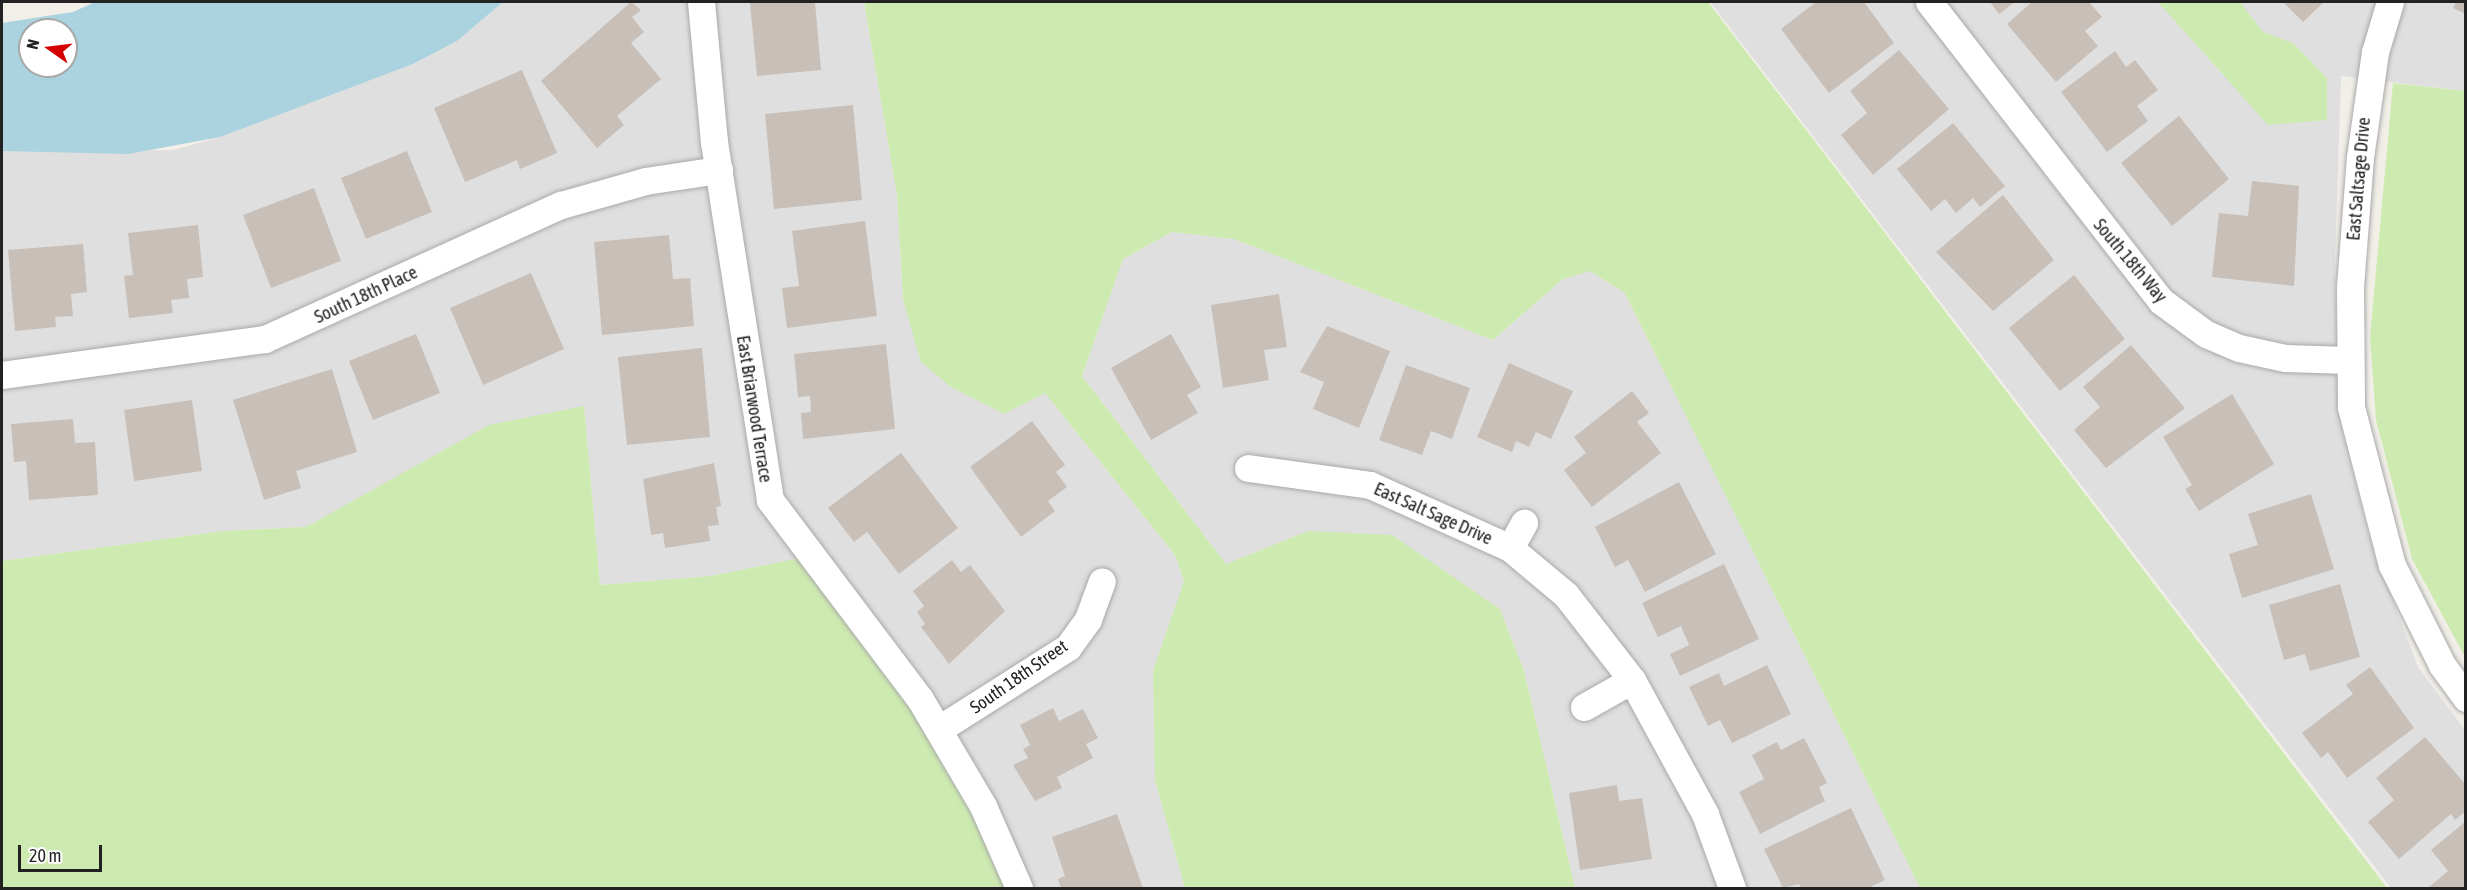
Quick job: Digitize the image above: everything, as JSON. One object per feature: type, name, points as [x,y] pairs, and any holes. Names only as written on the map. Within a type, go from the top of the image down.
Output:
[{"type":"street","name":"East Briarwood Terrace","points":[[701,2],[718,170],[770,500],[939,729],[983,806],[1019,888]]},
{"type":"street","name":"South 18th Way","points":[[1929,2],[2161,301],[2206,334],[2239,348],[2285,358],[2349,360]]},
{"type":"street","name":"East Saltsage Drive","points":[[2349,360],[2360,157],[2374,52],[2390,2]]},
{"type":"street","name":"South 18th Place","points":[[2,375],[264,339],[561,205],[645,181],[718,170]]},
{"type":"street","points":[[2349,360],[2351,407],[2392,565],[2442,665],[2466,698]]},
{"type":"street","name":"East Salt Sage Drive","points":[[1248,468],[1370,485],[1510,548],[1566,595],[1632,680],[1705,814],[1732,888]]},
{"type":"street","name":"East Salt Sage Drive","points":[[1510,548],[1524,523]]},
{"type":"street","name":"South 18th Street","points":[[939,729],[1068,647],[1088,619],[1102,581]]},
{"type":"street","points":[[1584,707],[1632,680]]},
{"type":"shaded area","points":[[503,2],[864,2],[897,195],[903,300],[1045,393],[1175,555],[1184,581],[1155,780],[1185,888],[1019,888],[810,556],[711,576],[600,585],[584,406],[384,488],[306,527],[223,531],[2,561],[2,151],[174,150],[220,137],[413,64],[457,41]]},
{"type":"shaded area","points":[[1710,2],[2465,2],[2465,91],[2341,76],[2335,260],[2339,416],[2369,536],[2418,667],[2465,730],[2465,888],[2391,888]]},
{"type":"shaded area","points":[[1172,232],[1234,239],[1493,340],[1563,279],[1590,271],[1625,293],[1920,888],[1575,888],[1524,671],[1500,609],[1308,531],[1226,564],[1082,376],[1123,259]]},
{"type":"green space","points":[[864,2],[1708,2],[2387,888],[1920,888],[1625,293],[1590,271],[1563,279],[1493,340],[1234,239],[1172,232],[1123,259],[1082,376],[1226,564],[1308,531],[1392,535],[1500,609],[1524,671],[1575,888],[1185,888],[1155,780],[1153,671],[1184,581],[1175,555],[1045,393],[1004,414],[951,387],[921,362],[903,300],[897,195]]},
{"type":"green space","points":[[2158,2],[2240,2],[2263,32],[2293,43],[2327,78],[2327,120],[2268,125]]},
{"type":"green space","points":[[2393,83],[2465,91],[2465,657],[2412,559],[2376,420],[2370,337]]},
{"type":"green space","points":[[584,406],[600,585],[711,576],[810,556],[920,699],[1019,888],[2,888],[2,561],[223,531],[306,527],[489,425]]},
{"type":"water","points":[[95,2],[503,2],[457,41],[413,64],[220,137],[128,154],[2,151],[2,23],[18,21],[18,78],[78,78],[78,18],[34,18],[73,12]]},
{"type":"building","points":[[631,2],[641,10],[632,17],[644,32],[631,43],[661,79],[617,116],[624,125],[597,148],[541,81]]},
{"type":"building","points":[[815,2],[821,70],[757,76],[750,3]]},
{"type":"building","points":[[1816,2],[1864,2],[1894,43],[1829,93],[1781,29]]},
{"type":"building","points":[[1990,2],[2015,2],[1999,14]]},
{"type":"building","points":[[2032,2],[2089,2],[2102,17],[2085,31],[2098,46],[2056,82],[2007,24]]},
{"type":"building","points":[[2283,2],[2324,2],[2303,22]]},
{"type":"building","points":[[2456,2],[2466,2],[2466,14],[2453,8]]},
{"type":"building","points":[[1899,50],[1949,109],[1873,175],[1841,135],[1867,113],[1850,91]]},
{"type":"building","points":[[2115,51],[2126,67],[2135,60],[2158,90],[2137,106],[2148,121],[2107,152],[2061,92]]},
{"type":"building","points":[[522,70],[557,153],[520,169],[517,160],[465,182],[434,108]]},
{"type":"building","points":[[853,105],[862,200],[774,209],[765,114]]},
{"type":"building","points":[[2179,116],[2229,179],[2172,226],[2121,163]]},
{"type":"building","points":[[1953,123],[2005,186],[1980,207],[1973,198],[1956,213],[1945,199],[1931,211],[1897,169]]},
{"type":"building","points":[[407,151],[432,212],[366,239],[341,178]]},
{"type":"building","points":[[2252,181],[2299,186],[2294,286],[2212,277],[2219,213],[2248,216]]},
{"type":"building","points":[[314,188],[341,261],[271,288],[243,215]]},
{"type":"building","points":[[2003,195],[2054,260],[1993,311],[1936,252]]},
{"type":"building","points":[[865,221],[877,316],[787,328],[782,288],[799,286],[792,231]]},
{"type":"building","points":[[198,225],[203,277],[187,279],[189,298],[171,300],[173,313],[129,318],[124,276],[133,275],[128,233]]},
{"type":"building","points":[[669,235],[673,279],[690,278],[694,326],[602,335],[594,242]]},
{"type":"building","points":[[83,244],[87,292],[71,294],[73,316],[55,317],[56,327],[15,331],[8,250]]},
{"type":"building","points":[[531,273],[564,349],[483,385],[450,308]]},
{"type":"building","points":[[2074,275],[2125,339],[2060,391],[2009,328]]},
{"type":"building","points":[[1279,294],[1287,347],[1264,350],[1269,380],[1223,388],[1211,305]]},
{"type":"building","points":[[1327,326],[1390,351],[1359,428],[1313,409],[1324,382],[1300,372]]},
{"type":"building","points":[[416,334],[440,393],[373,420],[349,361]]},
{"type":"building","points":[[1171,334],[1201,387],[1187,395],[1198,413],[1151,440],[1111,368]]},
{"type":"building","points":[[886,344],[895,429],[803,439],[801,413],[811,412],[810,396],[798,397],[794,354]]},
{"type":"building","points":[[2131,345],[2185,408],[2106,468],[2074,430],[2100,407],[2083,387]]},
{"type":"building","points":[[702,348],[710,437],[627,445],[618,357]]},
{"type":"building","points":[[1509,363],[1573,391],[1551,439],[1536,432],[1529,447],[1516,441],[1512,452],[1477,437]]},
{"type":"building","points":[[1406,365],[1470,388],[1452,439],[1431,431],[1422,455],[1379,440]]},
{"type":"building","points":[[332,369],[357,452],[296,471],[301,488],[264,500],[233,400]]},
{"type":"building","points":[[1632,391],[1649,413],[1637,422],[1661,453],[1592,507],[1564,470],[1586,453],[1574,437]]},
{"type":"building","points":[[2232,394],[2274,464],[2199,511],[2185,489],[2192,485],[2163,437]]},
{"type":"building","points":[[192,400],[202,471],[134,481],[124,410]]},
{"type":"building","points":[[73,419],[75,443],[95,442],[98,495],[29,500],[26,461],[14,462],[11,424]]},
{"type":"building","points":[[1032,421],[1065,465],[1056,472],[1067,487],[1048,501],[1055,511],[1021,537],[970,467]]},
{"type":"building","points":[[901,453],[958,528],[899,574],[867,532],[854,542],[828,508]]},
{"type":"building","points":[[714,463],[721,506],[716,507],[719,525],[708,526],[710,541],[665,548],[663,533],[651,535],[643,479]]},
{"type":"building","points":[[1679,482],[1716,554],[1645,592],[1628,560],[1615,567],[1595,527]]},
{"type":"building","points":[[2311,494],[2334,569],[2242,598],[2229,554],[2258,545],[2248,514]]},
{"type":"building","points":[[952,560],[961,572],[970,565],[1005,611],[949,664],[921,627],[925,624],[917,612],[924,606],[913,591]]},
{"type":"building","points":[[1724,564],[1759,639],[1680,676],[1670,654],[1689,645],[1681,626],[1658,637],[1642,603]]},
{"type":"building","points":[[2340,584],[2360,657],[2310,671],[2305,654],[2284,660],[2269,605]]},
{"type":"building","points":[[1767,665],[1791,714],[1732,743],[1720,720],[1708,726],[1689,687],[1719,673],[1724,686]]},
{"type":"building","points":[[2370,667],[2414,728],[2347,778],[2328,752],[2321,758],[2302,733],[2353,694],[2346,685]]},
{"type":"building","points":[[1053,708],[1059,721],[1083,709],[1098,738],[1086,744],[1093,758],[1057,777],[1062,788],[1035,801],[1013,765],[1028,758],[1023,749],[1030,745],[1020,725]]},
{"type":"building","points":[[2425,737],[2466,785],[2466,811],[2455,820],[2451,814],[2399,859],[2368,822],[2394,800],[2376,778]]},
{"type":"building","points":[[1804,738],[1827,783],[1819,787],[1825,801],[1760,834],[1739,792],[1764,779],[1752,755],[1777,742],[1781,750]]},
{"type":"building","points":[[1617,785],[1619,801],[1642,798],[1652,859],[1580,870],[1569,793]]},
{"type":"building","points":[[1851,808],[1885,880],[1868,888],[1801,888],[1799,884],[1783,888],[1764,849]]},
{"type":"building","points":[[1117,814],[1143,888],[1061,888],[1058,879],[1065,876],[1052,837]]},
{"type":"building","points":[[2466,821],[2466,888],[2428,888],[2448,871],[2431,850]]}]
